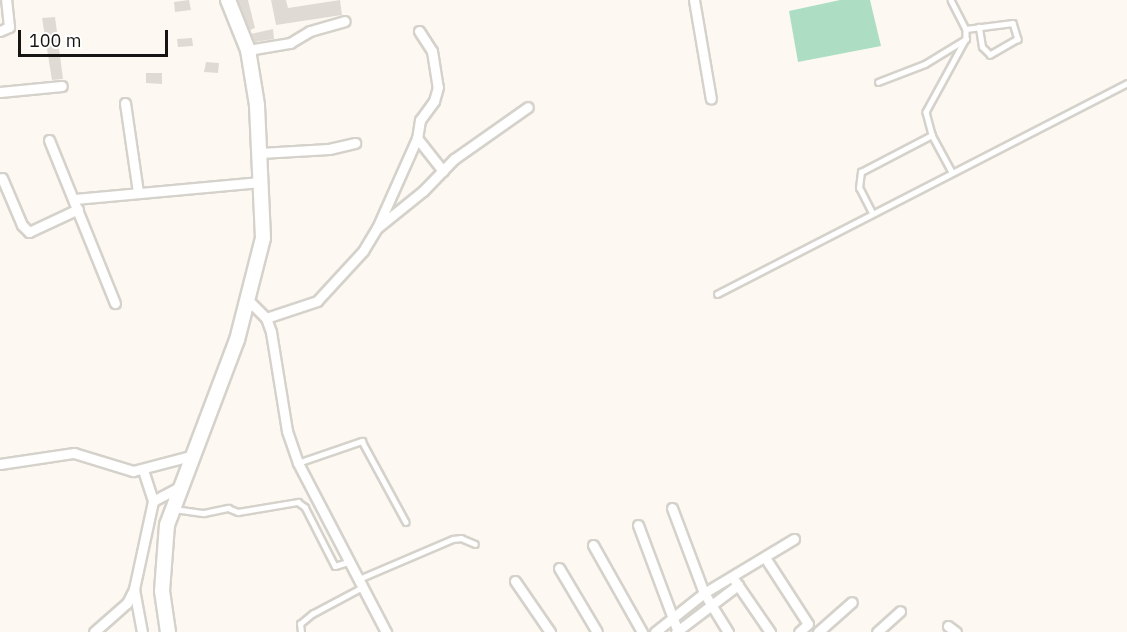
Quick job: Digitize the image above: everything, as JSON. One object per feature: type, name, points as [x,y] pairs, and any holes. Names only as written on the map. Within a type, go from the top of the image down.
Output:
[{"type":"main road","points":[[168,632],[162,591],[172,508],[250,302],[263,238],[260,153],[248,50],[228,0]]},
{"type":"street","points":[[0,31],[9,27],[6,0]]},
{"type":"street","points":[[694,0],[711,99]]},
{"type":"street","points":[[248,50],[290,44],[310,31],[345,21]]},
{"type":"street","points":[[266,318],[317,301],[363,251],[377,228],[417,138],[420,120],[434,101],[438,87],[432,51],[419,31]]},
{"type":"street","points":[[0,92],[62,86]]},
{"type":"street","points":[[125,103],[138,192]]},
{"type":"street","points":[[377,228],[454,159],[528,107]]},
{"type":"street","points":[[417,138],[443,171]]},
{"type":"street","points":[[49,140],[115,303]]},
{"type":"street","points":[[260,153],[329,149],[355,142]]},
{"type":"street","points":[[2,178],[22,225],[29,232],[78,209]]},
{"type":"street","points":[[74,199],[261,182]]},
{"type":"street","points":[[250,302],[266,318],[275,351],[287,431],[298,463],[386,632]]},
{"type":"street","points":[[0,464],[74,453],[142,470],[190,456]]},
{"type":"street","points":[[94,632],[123,607],[134,589],[153,501],[142,470]]},
{"type":"street","points":[[153,501],[179,488]]},
{"type":"street","points":[[672,507],[710,605],[728,632]]},
{"type":"street","points":[[638,525],[674,617],[677,632],[738,585]]},
{"type":"street","points":[[655,632],[705,593],[794,539]]},
{"type":"street","points":[[593,545],[642,632]]},
{"type":"street","points":[[766,558],[808,624],[799,632]]},
{"type":"street","points":[[559,568],[597,632]]},
{"type":"street","points":[[732,577],[770,632]]},
{"type":"street","points":[[515,581],[550,632]]},
{"type":"street","points":[[134,589],[142,632]]},
{"type":"street","points":[[818,632],[852,602]]},
{"type":"street","points":[[876,632],[900,611]]},
{"type":"lane","points":[[951,0],[966,29],[966,39],[928,104],[927,122],[952,172]]},
{"type":"lane","points":[[966,29],[979,27],[1012,23],[1018,39],[990,55],[984,51],[979,27]]},
{"type":"lane","points":[[878,82],[926,64],[966,39]]},
{"type":"lane","points":[[717,294],[1127,83]]},
{"type":"lane","points":[[872,213],[858,188],[861,172],[932,135]]},
{"type":"lane","points":[[298,463],[362,441],[406,522]]},
{"type":"lane","points":[[172,508],[204,513],[228,508],[238,512],[298,502],[305,507],[335,566],[348,562]]},
{"type":"lane","points":[[301,632],[300,624],[312,614],[359,584],[453,539],[461,537],[475,544]]},
{"type":"green space","points":[[840,0],[870,0],[881,46],[798,62],[789,11]]},
{"type":"building","points":[[189,0],[191,10],[175,12],[174,2]]},
{"type":"building","points":[[238,0],[248,0],[255,28],[250,30]]},
{"type":"building","points":[[271,0],[286,0],[288,8],[340,0],[342,15],[276,25]]},
{"type":"building","points":[[55,17],[63,79],[52,80],[42,18]]},
{"type":"building","points":[[273,29],[274,39],[255,42],[251,34]]},
{"type":"building","points":[[192,38],[193,46],[178,47],[177,39]]},
{"type":"building","points":[[206,62],[219,63],[218,73],[204,72]]},
{"type":"building","points":[[146,73],[162,73],[162,84],[146,83]]}]
